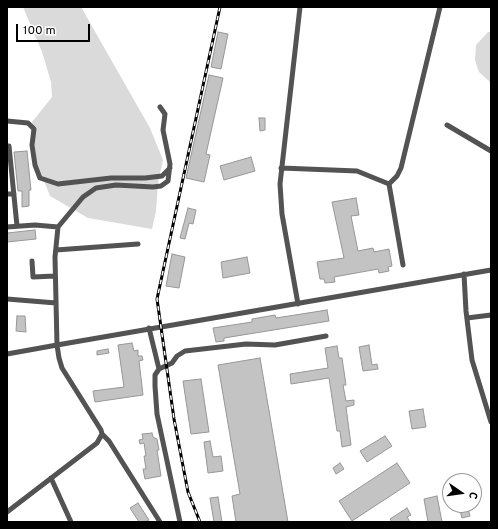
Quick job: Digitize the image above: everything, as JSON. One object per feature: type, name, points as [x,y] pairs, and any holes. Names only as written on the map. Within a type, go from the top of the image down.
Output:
[{"type":"street","points":[[298,304],[282,214],[281,168],[300,7]]},
{"type":"street","points":[[389,184],[397,176],[401,168],[440,7]]},
{"type":"street","points":[[160,107],[165,114],[163,130],[170,168],[168,181],[161,186],[116,185],[96,188],[83,197],[58,227],[55,276],[57,345],[58,358],[62,368],[101,430],[102,434],[109,441],[160,522]]},
{"type":"street","points":[[7,121],[28,123],[34,129],[32,145],[34,165],[40,178],[58,184],[111,178],[145,178],[162,176],[170,168]]},
{"type":"street","points":[[447,125],[491,152]]},
{"type":"street","points":[[7,146],[9,146],[17,226]]},
{"type":"street","points":[[281,168],[357,171],[389,184]]},
{"type":"street","points":[[389,184],[403,265]]},
{"type":"street","points":[[7,194],[14,194]]},
{"type":"street","points":[[7,226],[35,225],[58,227]]},
{"type":"street","points":[[56,250],[138,244]]},
{"type":"street","points":[[32,261],[33,277],[55,276]]},
{"type":"street","points":[[7,354],[149,328],[298,304],[491,270]]},
{"type":"street","points":[[464,274],[472,360],[491,422]]},
{"type":"street","points":[[7,299],[56,303]]},
{"type":"street","points":[[467,318],[491,315]]},
{"type":"street","points":[[149,328],[159,369]]},
{"type":"street","points":[[180,522],[158,414],[155,375],[159,369],[172,363],[177,356],[185,351],[246,344],[275,344],[326,336]]},
{"type":"street","points":[[9,511],[97,443],[102,434]]},
{"type":"street","points":[[51,478],[71,522]]},
{"type":"shaded area","points":[[23,7],[81,7],[150,128],[163,160],[158,183],[156,211],[152,229],[88,218],[50,196],[36,160],[32,122],[52,97],[51,82],[42,52]]},
{"type":"shaded area","points":[[488,32],[491,32],[491,83],[479,72],[475,60],[476,45]]},
{"type":"building","points":[[218,32],[228,34],[221,69],[211,67]]},
{"type":"building","points":[[209,75],[223,78],[206,154],[210,155],[204,182],[186,178]]},
{"type":"building","points":[[259,118],[265,118],[265,130],[260,131]]},
{"type":"building","points":[[27,151],[31,190],[29,190],[29,206],[22,207],[22,191],[18,191],[14,152]]},
{"type":"building","points":[[251,157],[255,171],[224,180],[220,166]]},
{"type":"building","points":[[356,198],[359,215],[351,216],[358,251],[373,248],[374,252],[389,249],[392,266],[388,267],[389,271],[379,273],[378,269],[334,277],[335,282],[325,283],[324,279],[320,279],[317,262],[344,258],[332,202]]},
{"type":"building","points":[[188,208],[196,210],[193,224],[189,223],[185,239],[180,238]]},
{"type":"building","points":[[35,230],[36,239],[7,242],[7,233]]},
{"type":"building","points":[[172,254],[185,257],[179,288],[166,286]]},
{"type":"building","points":[[247,257],[250,273],[223,278],[221,262]]},
{"type":"building","points":[[327,310],[329,321],[224,338],[224,341],[216,342],[213,328],[252,322],[252,319],[275,315],[276,318]]},
{"type":"building","points":[[17,316],[25,316],[26,332],[16,331]]},
{"type":"building","points":[[132,343],[134,351],[138,350],[138,356],[142,356],[143,360],[139,361],[143,395],[95,402],[93,391],[124,387],[118,345]]},
{"type":"building","points":[[369,345],[372,365],[377,364],[378,369],[363,371],[359,347]]},
{"type":"building","points":[[337,346],[339,358],[342,358],[346,385],[343,385],[346,401],[354,400],[354,405],[346,407],[351,445],[342,447],[340,431],[337,431],[329,378],[291,384],[290,374],[328,368],[325,348]]},
{"type":"building","points":[[108,349],[109,353],[97,355],[97,351]]},
{"type":"building","points":[[260,358],[288,522],[236,522],[232,496],[240,494],[218,365]]},
{"type":"building","points":[[201,379],[209,432],[191,434],[183,381]]},
{"type":"building","points":[[423,409],[426,427],[412,429],[409,411]]},
{"type":"building","points":[[152,433],[153,437],[157,439],[161,476],[145,479],[143,469],[146,469],[144,443],[140,444],[139,440],[143,439],[142,434]]},
{"type":"building","points":[[385,436],[392,446],[367,462],[360,451]]},
{"type":"building","points":[[210,441],[213,457],[221,456],[223,471],[208,473],[204,442]]},
{"type":"building","points":[[340,463],[344,469],[336,474],[333,468]]},
{"type":"building","points":[[397,463],[410,483],[352,521],[339,501]]},
{"type":"building","points":[[437,496],[442,522],[428,522],[424,499]]},
{"type":"building","points":[[218,497],[222,522],[214,522],[210,498]]},
{"type":"building","points":[[138,503],[149,520],[145,522],[139,522],[130,508]]},
{"type":"building","points":[[407,508],[411,515],[407,517],[410,522],[392,522],[390,519]]},
{"type":"building","points":[[461,513],[469,513],[470,516],[462,518]]},
{"type":"railway","points":[[200,522],[188,492],[174,419],[157,299],[220,7]]}]
